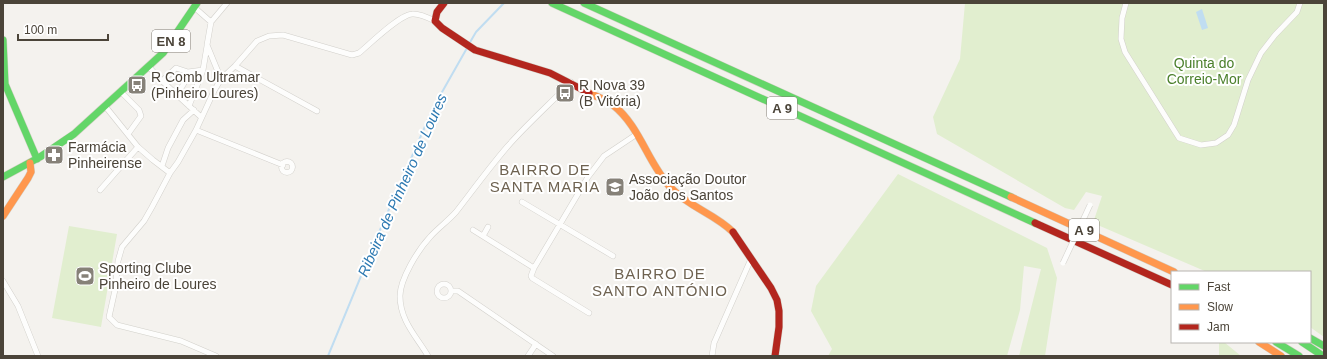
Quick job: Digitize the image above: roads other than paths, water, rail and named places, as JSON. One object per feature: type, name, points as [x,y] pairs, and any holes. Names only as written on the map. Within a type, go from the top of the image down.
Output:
[{"type":"main road","points":[[444,3],[437,12],[435,21],[453,36],[475,50],[550,73],[571,82],[613,105],[627,119],[659,174],[672,189],[696,207],[725,224],[735,234],[771,288],[777,300],[779,327],[775,356]]},
{"type":"main road","name":"A 9","points":[[552,3],[1171,285]]},
{"type":"main road","name":"A 9","points":[[584,3],[1172,271]]},
{"type":"main road","name":"EN 8","points":[[3,177],[34,161],[60,145],[105,106],[163,53],[195,5]]},
{"type":"main road","points":[[3,40],[4,74],[6,84],[34,161],[28,178],[3,216]]},
{"type":"main road","points":[[1068,238],[1171,290]]},
{"type":"main road","points":[[1149,260],[1177,271]]},
{"type":"main road","points":[[1311,339],[1324,346]]},
{"type":"main road","points":[[1261,343],[1281,356]]},
{"type":"main road","points":[[1278,343],[1299,356]]},
{"type":"main road","points":[[1304,343],[1323,356]]},
{"type":"street","points":[[162,166],[168,148],[182,120],[192,108],[202,71],[211,22],[227,3]]},
{"type":"street","points":[[1126,3],[1122,18],[1120,39],[1125,52],[1179,138],[1201,145],[1216,143],[1228,135],[1234,125],[1248,80],[1261,53],[1275,35],[1297,12],[1300,3]]},
{"type":"street","points":[[195,5],[211,22]]},
{"type":"street","points":[[216,356],[181,341],[117,325],[110,317],[118,261],[122,247],[150,212],[170,172],[178,162],[196,130],[214,91],[222,79],[257,41],[269,36],[283,35],[352,55],[359,53],[402,17],[412,14],[426,17],[435,21]]},
{"type":"street","points":[[207,45],[222,79]]},
{"type":"street","points":[[148,66],[201,117]]},
{"type":"street","points":[[235,66],[317,111]]},
{"type":"street","points":[[162,81],[176,68],[188,72],[202,71]]},
{"type":"street","points":[[177,94],[186,80],[188,72]]},
{"type":"street","points":[[428,356],[406,323],[400,296],[403,283],[430,236],[450,218],[507,147],[571,82]]},
{"type":"street","points":[[120,91],[139,110],[141,116],[128,134]]},
{"type":"street","points":[[105,106],[138,147],[170,172]]},
{"type":"street","points":[[196,130],[283,165]]},
{"type":"street","points":[[589,312],[531,276],[534,268],[588,177],[604,156],[637,134]]},
{"type":"street","points":[[100,190],[138,147]]},
{"type":"street","points":[[522,202],[613,256]]},
{"type":"street","points":[[1064,263],[1090,205]]},
{"type":"street","points":[[483,236],[488,227]]},
{"type":"street","points":[[472,230],[534,268]]},
{"type":"street","points":[[712,356],[714,343],[751,259]]},
{"type":"street","points":[[3,281],[18,306],[38,356]]},
{"type":"street","points":[[451,291],[458,291],[553,356]]},
{"type":"street","points":[[528,356],[536,344]]},
{"type":"water","points":[[1202,9],[1208,28],[1202,30],[1196,12]]},
{"type":"waterway","name":"Ribeira de Pinheiro de Loures","points":[[469,44],[476,32],[504,3]]},
{"type":"waterway","name":"Ribeira de Pinheiro de Loures","points":[[328,356],[380,230],[433,108],[467,48]]},
{"type":"place","name":"R Comb Ultramar (Pinheiro Loures)","points":[[137,85]]},
{"type":"place","name":"R Nova 39 (B Vitória)","points":[[565,93]]},
{"type":"place","name":"Farmácia Pinheirense","points":[[54,155]]},
{"type":"place","name":"Associação Doutor João dos Santos","points":[[615,187]]},
{"type":"place","name":"Sporting Clube Pinheiro de Loures","points":[[85,276]]},
{"type":"district","name":"BAIRRO DE SANTA MARIA","points":[[545,178]]},
{"type":"district","name":"BAIRRO DE SANTO ANTÓNIO","points":[[660,282]]},
{"type":"park label","name":"Quinta do Correio-Mor","points":[[1204,72]]}]
